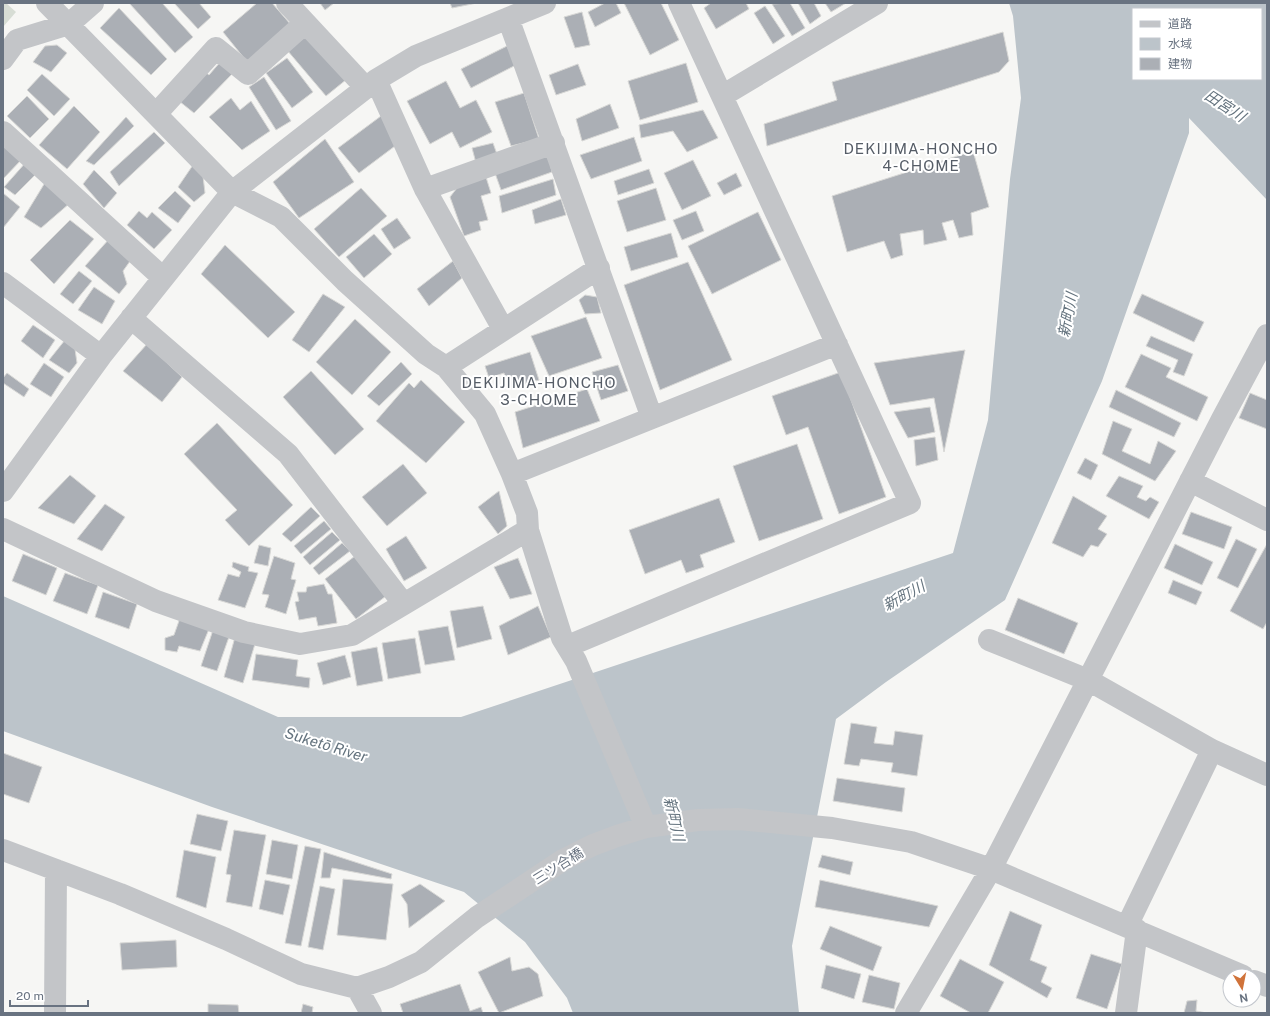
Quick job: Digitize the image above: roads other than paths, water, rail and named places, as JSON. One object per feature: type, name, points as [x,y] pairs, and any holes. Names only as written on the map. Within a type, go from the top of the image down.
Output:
[{"type":"street","points":[[47,3],[70,24],[232,192],[281,217],[351,286],[426,354],[446,367],[485,414],[512,474],[527,513],[528,530],[562,638],[572,654],[646,827]]},
{"type":"street","points":[[3,59],[17,40],[70,24],[93,3]]},
{"type":"street","points":[[287,3],[305,23],[371,84],[425,189],[503,329]]},
{"type":"street","points":[[3,491],[101,356],[162,277],[232,192],[371,84],[416,56],[546,3]]},
{"type":"street","points":[[572,654],[910,503],[679,3]]},
{"type":"street","points":[[722,96],[877,3]]},
{"type":"street","points":[[508,18],[652,418]]},
{"type":"street","points":[[156,114],[216,48],[248,74],[305,23]]},
{"type":"street","points":[[3,132],[162,277]]},
{"type":"street","points":[[425,189],[554,143]]},
{"type":"street","points":[[446,367],[599,268]]},
{"type":"street","points":[[3,283],[101,356]]},
{"type":"street","points":[[131,318],[288,454],[403,603]]},
{"type":"street","points":[[906,1013],[991,869],[1190,481],[1267,335]]},
{"type":"street","points":[[512,474],[837,344]]},
{"type":"street","points":[[1190,481],[1267,520]]},
{"type":"street","points":[[3,529],[156,601],[244,632],[300,644],[352,635],[403,603],[528,530]]},
{"type":"street","points":[[988,640],[1088,680],[1212,750],[1267,775]]},
{"type":"street","points":[[1126,1013],[1132,928],[1212,750]]},
{"type":"street","name":"三ツ合橋","points":[[357,988],[389,977],[421,962],[477,917],[563,860],[593,845],[646,827],[698,820],[738,819],[832,828],[911,842],[991,869],[1224,968]]},
{"type":"street","points":[[3,850],[226,939],[301,974],[357,988],[372,1013]]},
{"type":"street","points":[[55,1013],[56,870]]},
{"type":"water","points":[[1009,3],[1267,3],[1267,200],[1189,118],[1189,133],[1102,381],[1005,600],[886,682],[836,719],[792,946],[799,1013],[573,1013],[567,998],[525,942],[464,892],[212,807],[3,731],[3,596],[278,717],[461,717],[953,553],[988,420],[1010,179],[1021,98],[1013,16]]},
{"type":"district","name":"DEKIJIMA-HONCHO 4-CHOME","points":[[921,158]]},
{"type":"district","name":"DEKIJIMA-HONCHO 3-CHOME","points":[[539,392]]},
{"type":"water label","name":"田宮川","points":[[1225,106]]},
{"type":"water label","name":"新町川","points":[[1068,315]]},
{"type":"water label","name":"新町川","points":[[904,596]]},
{"type":"water label","name":"Suketō River","points":[[326,745]]},
{"type":"water label","name":"新町川","points":[[674,819]]}]
